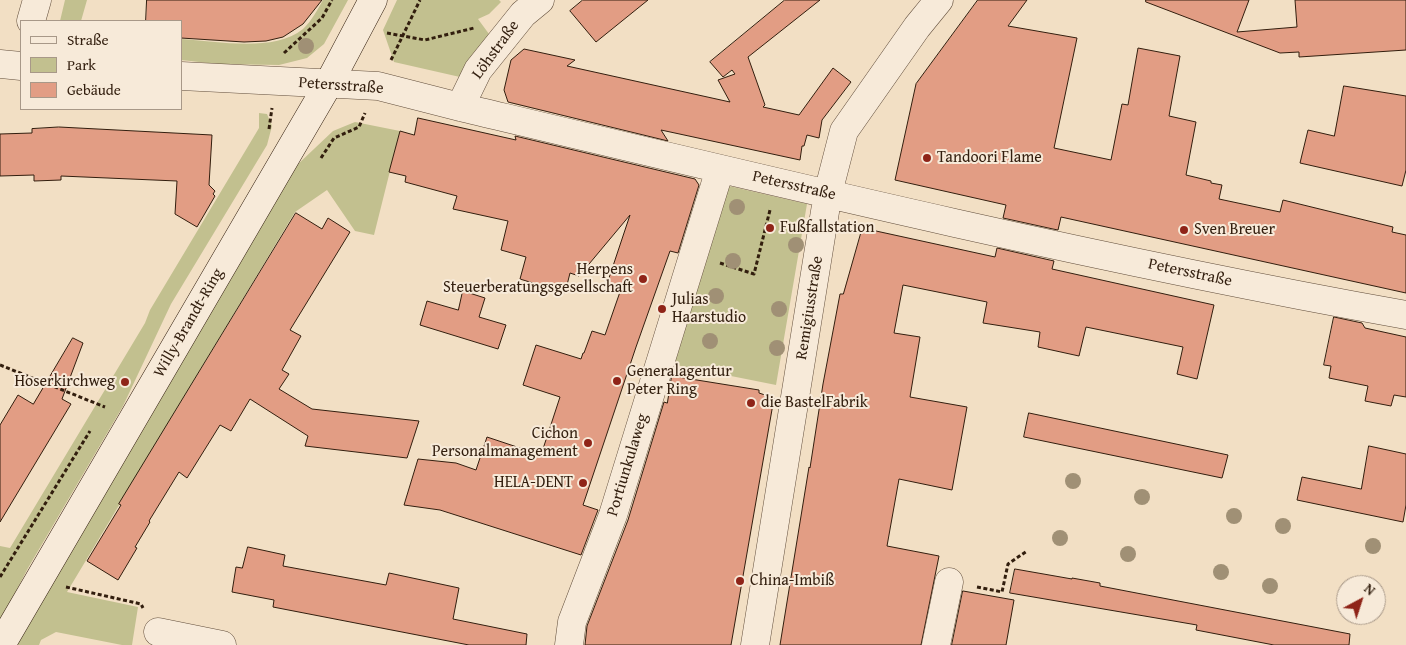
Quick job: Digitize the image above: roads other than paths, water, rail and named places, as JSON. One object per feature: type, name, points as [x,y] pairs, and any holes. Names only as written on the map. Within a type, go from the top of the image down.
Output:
[{"type":"street","points":[[31,20],[37,0]]},
{"type":"street","name":"Willy-Brandt-Ring","points":[[1,645],[329,83],[373,0]]},
{"type":"street","name":"Löhstraße","points":[[460,107],[478,70],[523,14],[540,0]]},
{"type":"street","name":"Remigiusstraße","points":[[755,645],[828,193],[844,131],[917,27],[939,0]]},
{"type":"street","name":"Petersstraße","points":[[182,76],[378,86],[994,233],[1305,297],[1406,315]]},
{"type":"street","name":"Portiunkulaweg","points":[[568,645],[572,622],[613,515],[720,169]]},
{"type":"street","points":[[936,645],[949,582]]},
{"type":"street","points":[[158,632],[222,645]]},
{"type":"place","name":"Tandoori Flame","points":[[927,158]]},
{"type":"place","name":"Fußfallstation","points":[[770,228]]},
{"type":"place","name":"Sven Breuer","points":[[1184,230]]},
{"type":"place","name":"Herpens Steuerberatungsgesellschaft","points":[[643,279]]},
{"type":"place","name":"Julias Haarstudio","points":[[662,309]]},
{"type":"place","name":"Generalagentur Peter Ring","points":[[617,381]]},
{"type":"place","name":"Hoserkirchweg","points":[[125,382]]},
{"type":"place","name":"die BastelFabrik","points":[[751,403]]},
{"type":"place","name":"Cichon Personalmanagement","points":[[588,443]]},
{"type":"place","name":"HELA-DENT","points":[[583,483]]},
{"type":"place","name":"China-Imbiß","points":[[740,581]]}]
